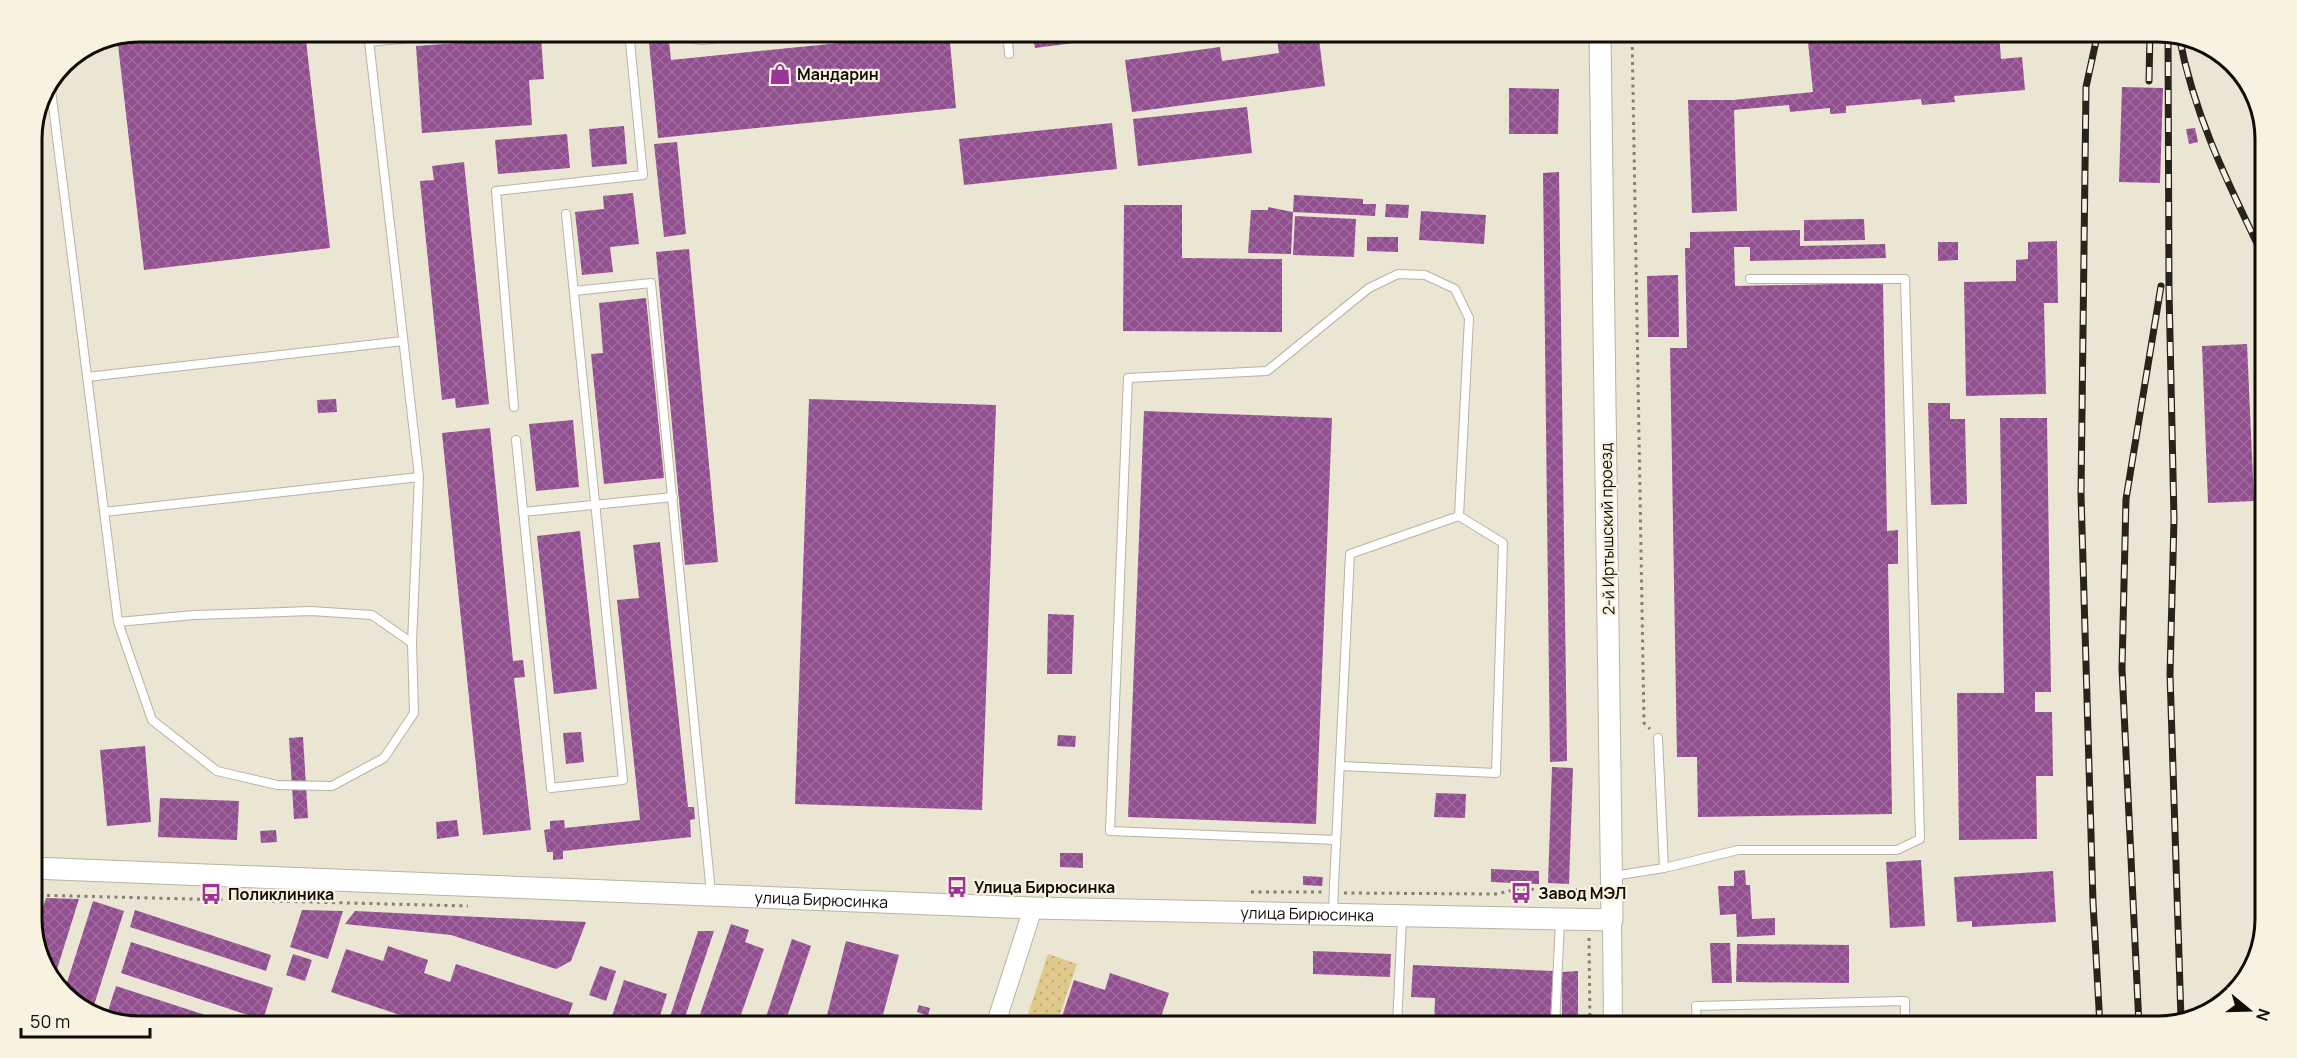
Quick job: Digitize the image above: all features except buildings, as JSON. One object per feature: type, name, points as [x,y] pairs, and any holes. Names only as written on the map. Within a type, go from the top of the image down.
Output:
[{"type":"main road","name":"2-й Иртышский проезд","points":[[1600,42],[1611,920]]},
{"type":"main road","name":"улица Бирюсинка","points":[[42,868],[1033,908],[1611,920]]},
{"type":"street","points":[[998,1016],[1033,908]]},
{"type":"street","name":"2-й Иртышский проезд","points":[[1611,920],[1613,1016]]},
{"type":"lane","points":[[52,97],[118,622],[152,720],[217,771],[277,785],[332,786],[384,758],[414,712],[412,643],[419,477],[369,42]]},
{"type":"lane","points":[[514,407],[496,191],[644,175],[630,42]]},
{"type":"lane","points":[[1008,42],[1010,54]]},
{"type":"lane","points":[[516,440],[551,788],[623,780],[566,214]]},
{"type":"lane","points":[[1336,840],[1110,831],[1128,378],[1267,371],[1369,288],[1398,274],[1425,275],[1455,289],[1468,318],[1459,516]]},
{"type":"lane","points":[[1612,876],[1738,850],[1897,850],[1920,839],[1905,279],[1750,279]]},
{"type":"lane","points":[[574,291],[651,283],[711,895]]},
{"type":"lane","points":[[87,377],[403,340]]},
{"type":"lane","points":[[104,512],[419,477]]},
{"type":"lane","points":[[523,512],[673,497]]},
{"type":"lane","points":[[1340,766],[1496,773],[1503,543],[1459,516]]},
{"type":"lane","points":[[1333,914],[1350,554],[1459,516]]},
{"type":"lane","points":[[118,622],[194,615],[300,611],[372,615],[412,643]]},
{"type":"lane","points":[[1658,738],[1664,867]]},
{"type":"lane","points":[[1397,1016],[1402,916]]},
{"type":"lane","points":[[1555,1016],[1560,920]]},
{"type":"lane","points":[[1696,1016],[1696,1006],[1905,1001],[1905,1016]]},
{"type":"path","points":[[1632,42],[1644,723],[1658,738]]},
{"type":"path","points":[[1589,938],[1590,1016]]},
{"type":"shaded area","points":[[1048,954],[1077,964],[1059,1016],[1027,1016]]},
{"type":"railway","points":[[2096,42],[2086,87],[2081,494],[2093,902],[2099,1016]]},
{"type":"railway","points":[[2149,81],[2150,42]]},
{"type":"railway","points":[[2168,43],[2169,290],[2174,519],[2170,674],[2181,1013]]},
{"type":"railway","points":[[2181,45],[2194,95],[2214,151],[2255,239]]},
{"type":"railway","points":[[2139,1016],[2122,669],[2126,499],[2161,286]]},
{"type":"place","name":"Мандарин","points":[[780,74]]},
{"type":"place","name":"Улица Бирюсинка","points":[[957,887]]},
{"type":"place","name":"Завод МЭЛ","points":[[1521,893]]},
{"type":"place","name":"Поликлиника","points":[[211,894]]}]
